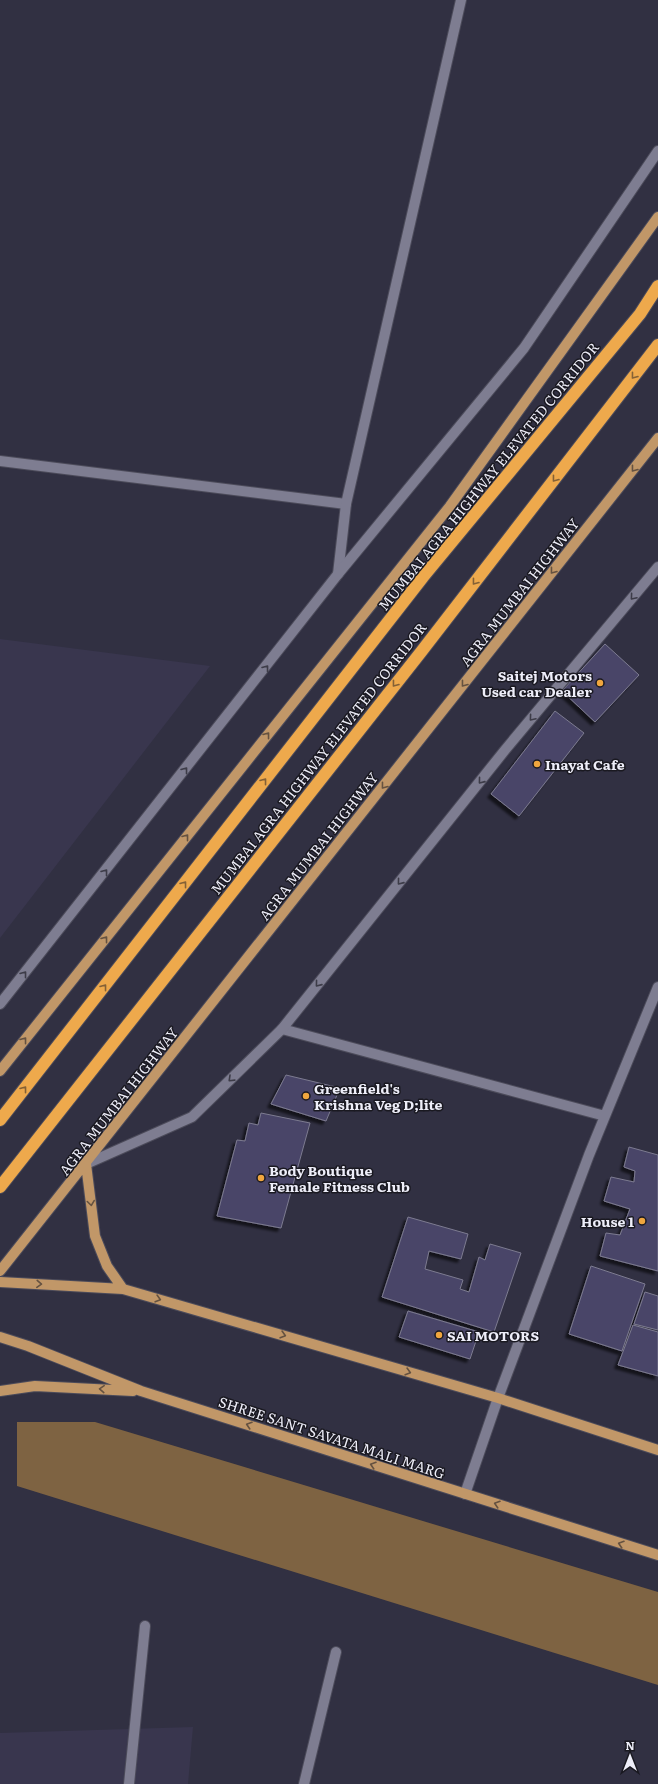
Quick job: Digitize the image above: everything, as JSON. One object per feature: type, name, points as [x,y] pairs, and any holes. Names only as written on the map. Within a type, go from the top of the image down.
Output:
[{"type":"highway","name":"MUMBAI AGRA HIGHWAY ELEVATED CORRIDOR","points":[[0,1120],[418,583],[635,320],[658,286]]},
{"type":"highway","name":"MUMBAI AGRA HIGHWAY ELEVATED CORRIDOR","points":[[0,1187],[421,652],[658,345]]},
{"type":"main road","points":[[0,1071],[450,506],[658,217]]},
{"type":"main road","name":"AGRA MUMBAI HIGHWAY","points":[[0,1271],[658,438]]},
{"type":"main road","points":[[86,1164],[95,1236],[108,1266],[123,1289]]},
{"type":"main road","points":[[0,1282],[123,1289],[498,1398],[658,1450]]},
{"type":"main road","name":"SHREE SANT SAVATA MALI MARG","points":[[0,1337],[28,1346],[141,1391],[658,1555]]},
{"type":"main road","points":[[0,1391],[35,1386],[141,1391]]},
{"type":"street","points":[[338,574],[346,504],[461,0]]},
{"type":"street","points":[[0,1004],[338,574],[524,348],[658,151]]},
{"type":"street","points":[[0,461],[346,504]]},
{"type":"street","points":[[86,1164],[192,1117],[282,1029],[501,756],[658,567]]},
{"type":"street","points":[[465,1494],[498,1398],[589,1155],[658,987]]},
{"type":"street","points":[[282,1029],[605,1116]]},
{"type":"street","points":[[129,1784],[146,1626]]},
{"type":"street","points":[[304,1784],[336,1652]]},
{"type":"shaded area","points":[[0,639],[210,666],[0,938]]},
{"type":"shaded area","points":[[17,1422],[95,1422],[658,1592],[658,1685],[17,1486]]},
{"type":"shaded area","points":[[193,1727],[188,1784],[0,1784],[0,1733]]},
{"type":"building","name":"Saitej Motors Used car Dealer","points":[[605,644],[639,675],[595,722],[562,691]]},
{"type":"building","name":"Inayat Cafe","points":[[555,711],[584,733],[519,816],[491,794]]},
{"type":"building","name":"Greenfield's Krishna Veg D;lite","points":[[286,1075],[340,1088],[326,1121],[271,1104]]},
{"type":"building","name":"Body Boutique Female Fitness Club","points":[[261,1113],[310,1123],[281,1228],[217,1216],[237,1140],[245,1141],[249,1123],[258,1125]]},
{"type":"building","name":"House 1","points":[[629,1147],[658,1155],[658,1271],[600,1256],[606,1233],[620,1235],[630,1209],[604,1201],[611,1177],[634,1182],[635,1171],[624,1167]]},
{"type":"building","points":[[408,1217],[468,1234],[461,1259],[429,1251],[425,1269],[463,1280],[460,1289],[469,1292],[479,1257],[485,1260],[490,1244],[521,1253],[494,1332],[382,1297]]},
{"type":"building","name":"House 1","points":[[591,1266],[645,1284],[622,1351],[569,1334]]},
{"type":"building","points":[[645,1292],[658,1296],[658,1330],[634,1324]]},
{"type":"building","name":"SAI MOTORS","points":[[408,1311],[479,1332],[470,1359],[399,1337]]},
{"type":"building","points":[[633,1325],[658,1332],[658,1376],[618,1365]]},
{"type":"place","name":"Saitej Motors Used car Dealer","points":[[600,683]]},
{"type":"place","name":"Inayat Cafe","points":[[537,764]]},
{"type":"place","name":"Greenfield's Krishna Veg D;lite","points":[[306,1096]]},
{"type":"place","name":"Body Boutique Female Fitness Club","points":[[261,1178]]},
{"type":"place","name":"House 1","points":[[642,1221]]},
{"type":"place","name":"SAI MOTORS","points":[[439,1335]]}]
